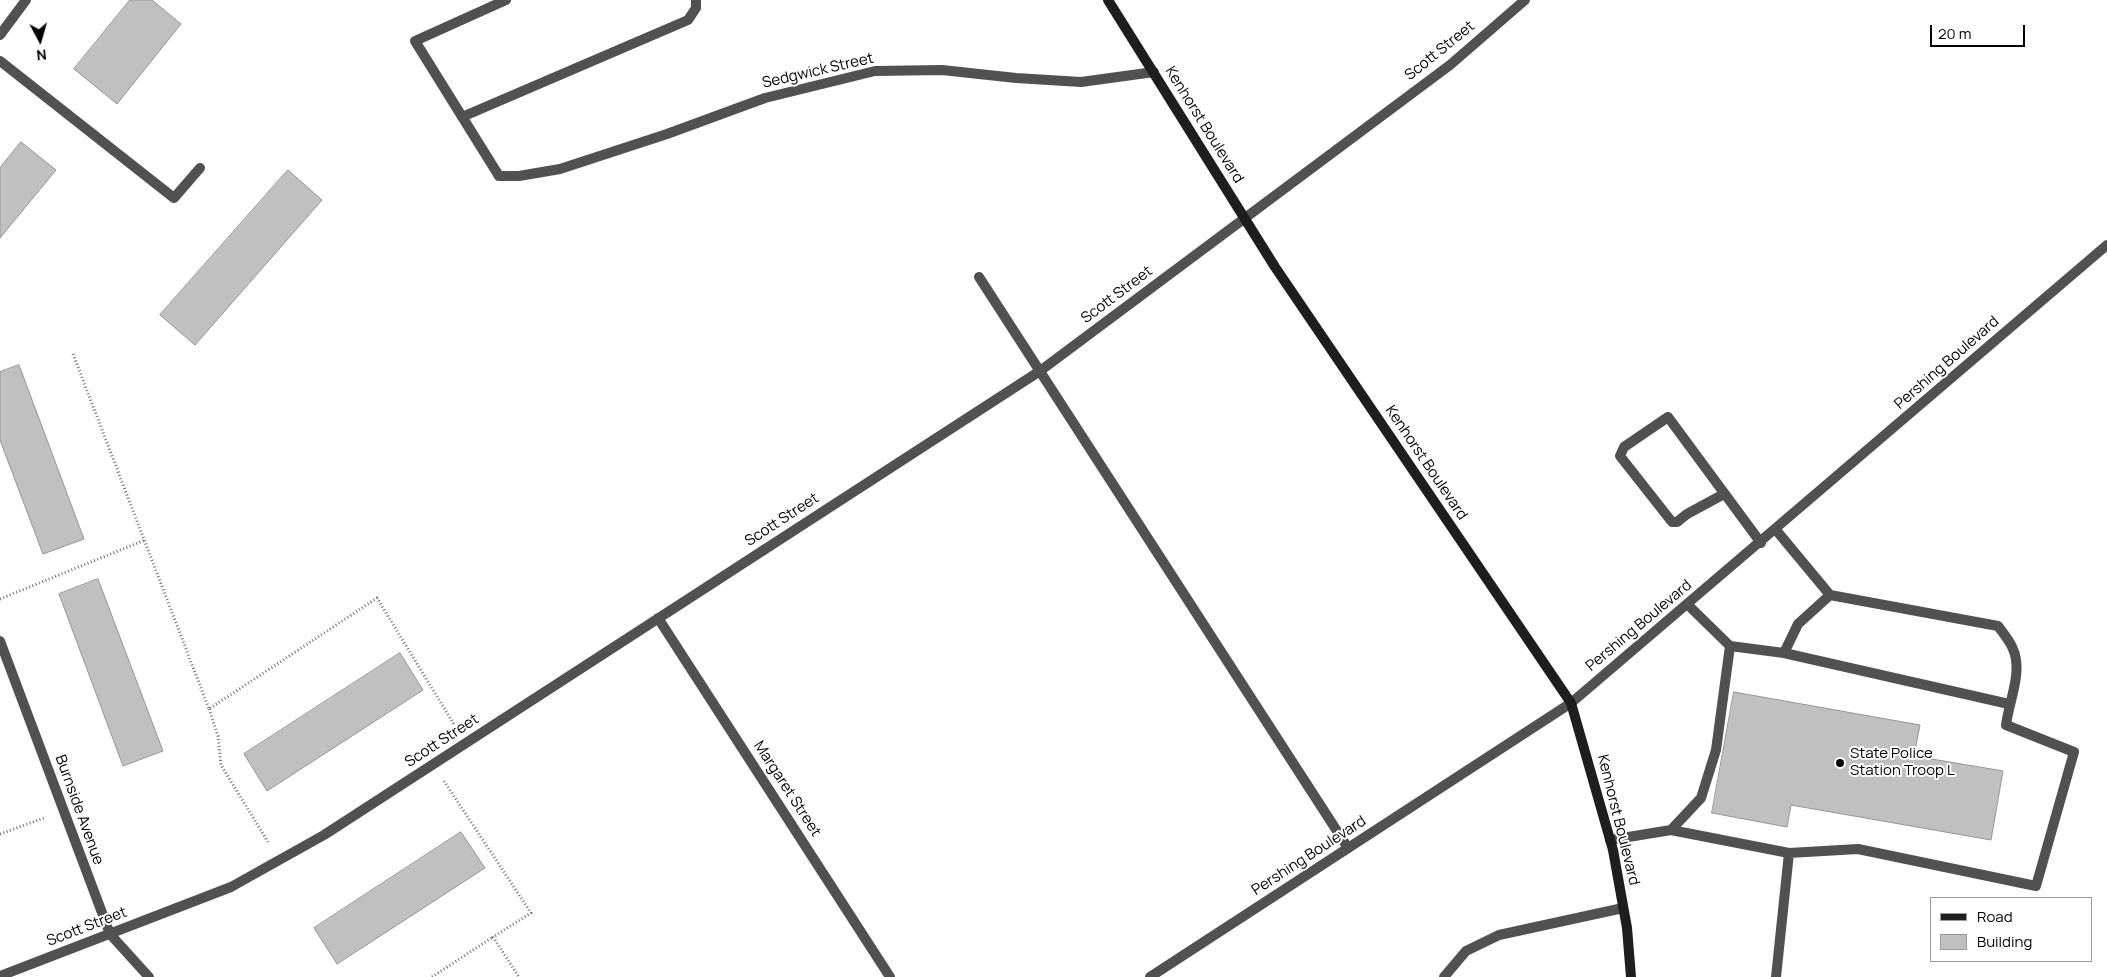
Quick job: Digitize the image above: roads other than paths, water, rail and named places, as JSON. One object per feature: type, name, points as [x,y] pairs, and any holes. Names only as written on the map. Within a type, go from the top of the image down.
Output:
[{"type":"street","points":[[0,35],[26,0]]},
{"type":"street","points":[[506,0],[415,41],[462,116],[688,20],[696,8],[696,0]]},
{"type":"street","name":"Kenhorst Boulevard","points":[[1108,0],[1275,267],[1572,703],[1610,840],[1624,908],[1631,977]]},
{"type":"street","name":"Scott Street","points":[[0,976],[231,887],[324,835],[1040,371],[1450,65],[1525,0]]},
{"type":"street","points":[[0,61],[174,198],[200,168]]},
{"type":"street","name":"Sedgwick Street","points":[[462,116],[499,176],[519,176],[560,169],[668,134],[765,98],[875,71],[942,70],[1016,78],[1081,82],[1154,72]]},
{"type":"street","name":"Pershing Boulevard","points":[[1150,977],[1572,703],[2107,245]]},
{"type":"street","points":[[979,277],[1348,848]]},
{"type":"street","points":[[1724,494],[1686,514],[1677,522],[1672,522],[1620,456],[1624,447],[1668,417],[1761,543]]},
{"type":"street","points":[[1610,840],[1671,830],[1789,854],[1858,849],[2036,886],[2074,752],[2006,725],[2017,673],[2013,649],[1998,626],[1830,595],[1776,530]]},
{"type":"street","points":[[1784,653],[1798,624],[1830,595]]},
{"type":"street","points":[[1688,605],[1730,646],[1784,653],[2009,704]]},
{"type":"street","name":"Margaret Street","points":[[658,618],[890,977]]},
{"type":"street","name":"Burnside Avenue","points":[[0,641],[110,934],[149,977]]},
{"type":"street","points":[[1671,830],[1701,798],[1716,750],[1730,646]]},
{"type":"street","points":[[1776,977],[1789,854]]},
{"type":"street","points":[[1444,977],[1466,951],[1499,935],[1624,908]]},
{"type":"place","name":"State Police Station Troop L","points":[[1840,763]]}]
